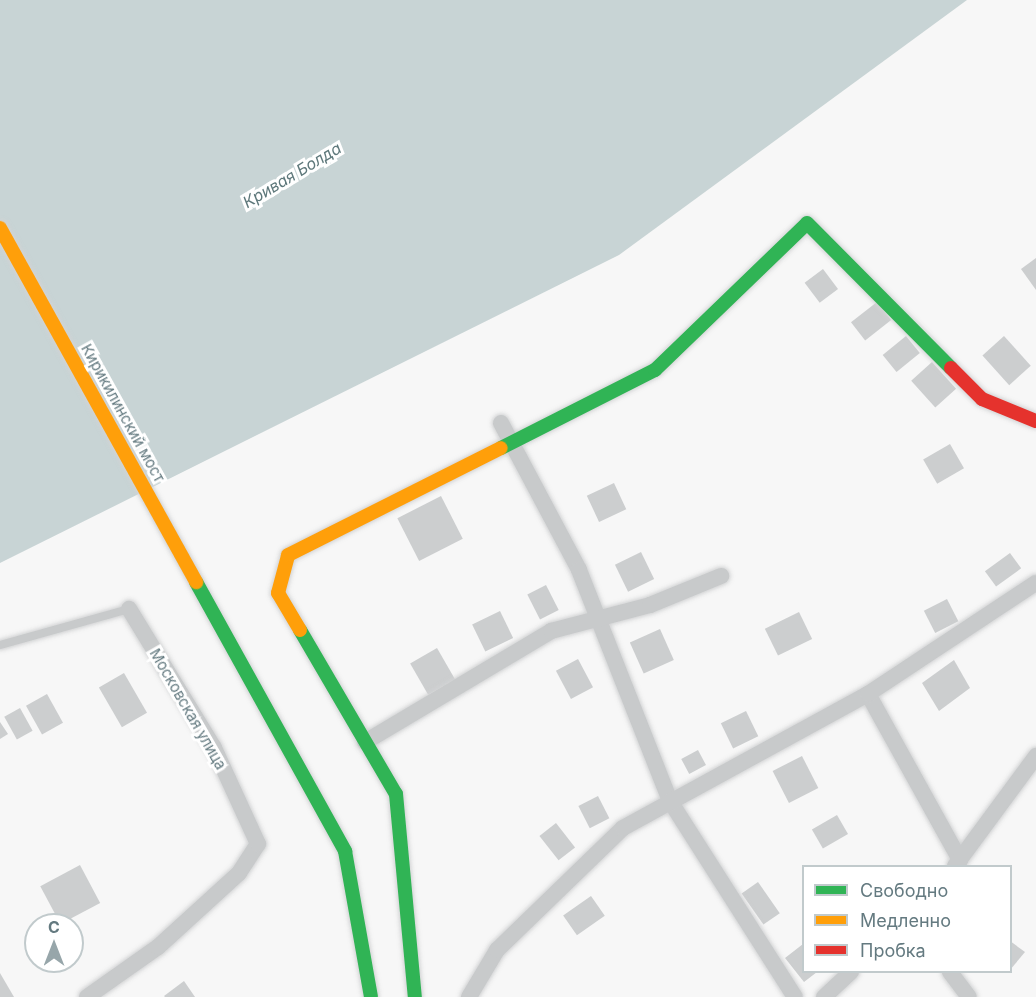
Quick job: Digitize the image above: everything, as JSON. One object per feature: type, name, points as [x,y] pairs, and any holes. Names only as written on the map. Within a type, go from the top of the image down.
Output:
[{"type":"street","points":[[415,997],[396,794],[278,593],[288,555],[654,370],[807,223],[982,399],[1036,422]]},
{"type":"street","name":"Кирикилинский мост","points":[[0,228],[218,615],[345,851],[371,997]]},
{"type":"street","points":[[501,423],[555,523],[599,617],[670,801],[795,997]]},
{"type":"street","points":[[365,742],[533,641],[599,617],[650,605],[721,576]]},
{"type":"street","points":[[469,997],[497,950],[531,913],[623,828],[868,694],[1036,583]]},
{"type":"street","name":"Московская улица","points":[[87,997],[159,947],[239,873],[258,844],[214,748],[129,609]]},
{"type":"street","points":[[868,694],[957,863],[1036,756]]},
{"type":"street","points":[[824,997],[850,973]]},
{"type":"street","points":[[951,973],[969,997]]},
{"type":"lane","points":[[0,645],[129,609]]},
{"type":"water","name":"Кривая Болда","points":[[0,0],[967,0],[619,255],[0,563]]},
{"type":"building","points":[[1036,258],[1036,290],[1021,269]]},
{"type":"building","points":[[823,269],[838,289],[820,303],[805,283]]},
{"type":"building","points":[[877,302],[891,320],[865,340],[851,322]]},
{"type":"building","points":[[906,336],[920,353],[897,372],[883,355]]},
{"type":"building","points":[[1004,336],[1031,366],[1009,385],[982,355]]},
{"type":"building","points":[[932,362],[956,389],[935,407],[911,381]]},
{"type":"building","points":[[950,444],[964,468],[937,484],[923,460]]},
{"type":"building","points":[[614,483],[626,509],[599,522],[587,496]]},
{"type":"building","points":[[441,496],[463,539],[419,561],[397,518]]},
{"type":"building","points":[[641,552],[654,579],[628,592],[615,565]]},
{"type":"building","points":[[1010,553],[1021,568],[996,587],[985,571]]},
{"type":"building","points":[[546,585],[559,610],[540,619],[527,595]]},
{"type":"building","points":[[947,599],[958,621],[935,633],[924,611]]},
{"type":"building","points":[[500,611],[513,638],[485,652],[472,625]]},
{"type":"building","points":[[799,612],[812,639],[778,656],[765,629]]},
{"type":"building","points":[[660,629],[674,660],[644,673],[630,642]]},
{"type":"building","points":[[437,648],[455,679],[428,695],[410,664]]},
{"type":"building","points":[[578,659],[593,687],[571,699],[556,671]]},
{"type":"building","points":[[954,660],[970,688],[939,711],[922,683]]},
{"type":"building","points":[[124,673],[147,713],[122,727],[99,688]]},
{"type":"building","points":[[47,694],[63,723],[42,734],[26,706]]},
{"type":"building","points":[[20,708],[33,731],[17,739],[4,717]]},
{"type":"building","points":[[746,711],[758,736],[733,748],[721,723]]},
{"type":"building","points":[[0,722],[8,734],[0,739]]},
{"type":"building","points":[[698,750],[706,765],[689,774],[681,759]]},
{"type":"building","points":[[802,756],[818,788],[789,803],[773,771]]},
{"type":"building","points":[[598,796],[609,818],[590,828],[578,806]]},
{"type":"building","points":[[837,815],[848,834],[823,849],[812,830]]},
{"type":"building","points":[[556,823],[575,847],[559,860],[539,836]]},
{"type":"building","points":[[80,865],[100,903],[81,913],[55,913],[40,886]]},
{"type":"building","points":[[758,882],[780,913],[763,925],[742,893]]},
{"type":"building","points":[[591,896],[605,916],[577,935],[563,916]]},
{"type":"building","points":[[1012,942],[1025,952],[1012,968]]},
{"type":"building","points":[[802,945],[802,973],[816,973],[804,982],[785,958]]},
{"type":"building","points":[[0,973],[14,997],[0,997]]},
{"type":"building","points":[[184,981],[195,997],[164,996]]},
{"type":"traffic: fast","points":[[501,448],[655,370],[807,223],[951,368]]},
{"type":"traffic: fast","points":[[196,582],[345,851],[371,997]]},
{"type":"traffic: fast","points":[[300,630],[396,794],[415,997]]},
{"type":"traffic: slow","points":[[0,228],[196,582]]},
{"type":"traffic: slow","points":[[300,630],[278,593],[288,555],[501,448]]},
{"type":"traffic: jam","points":[[951,368],[982,399],[1036,421]]}]
